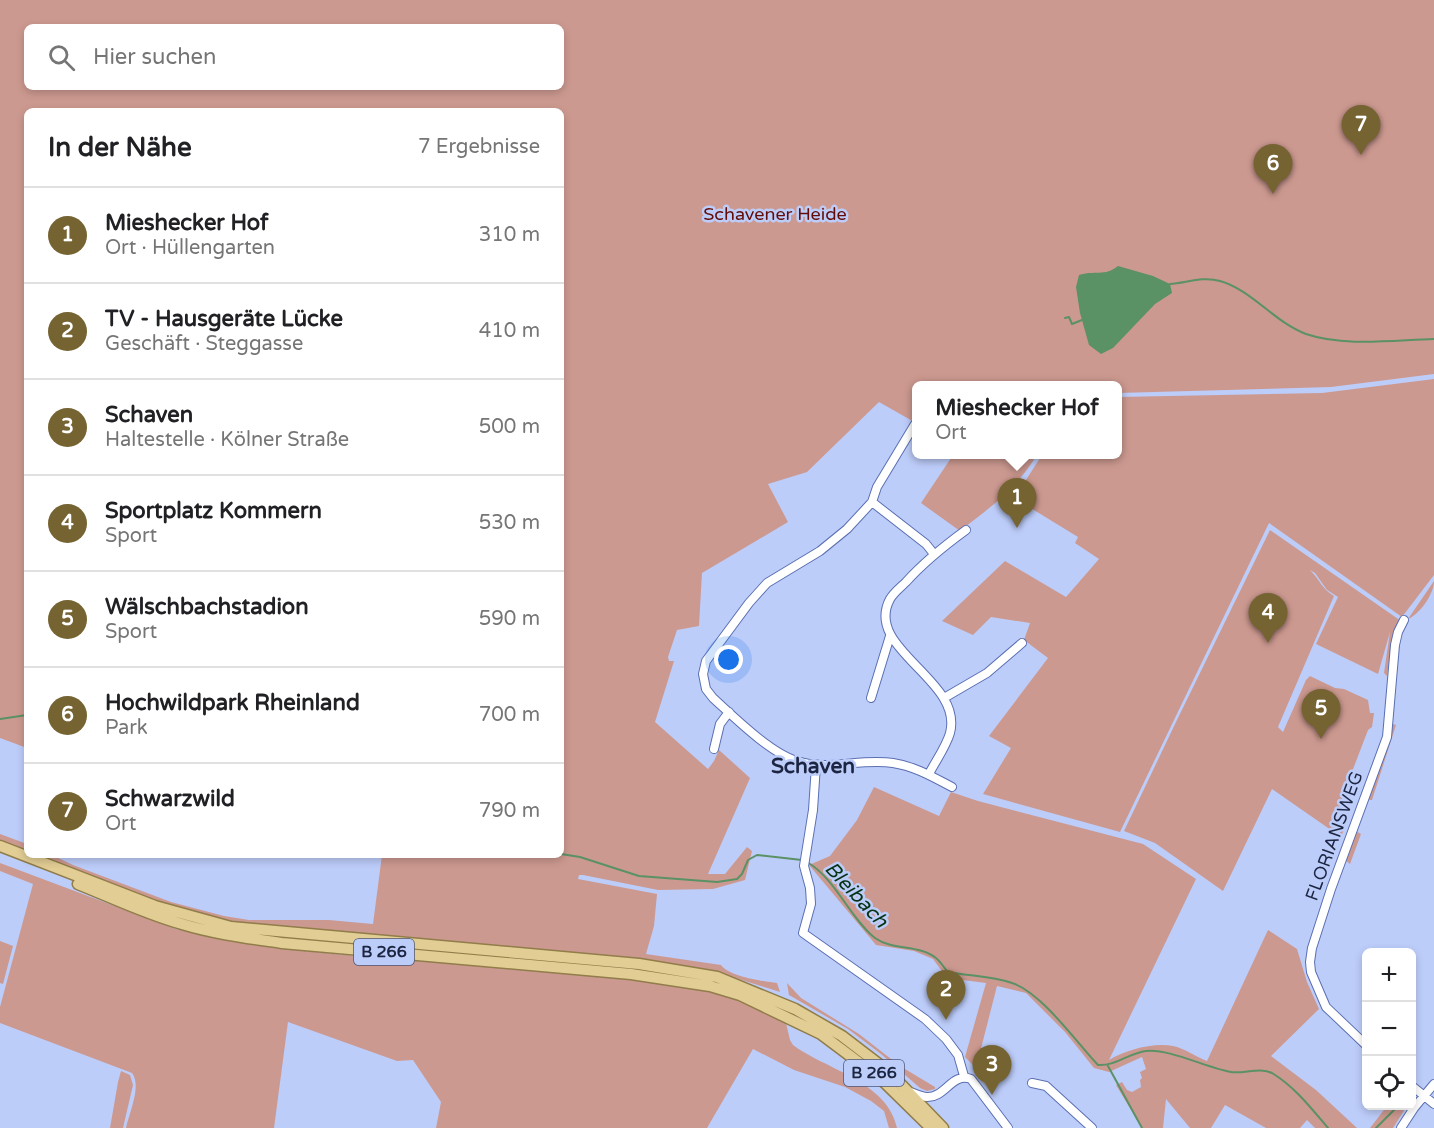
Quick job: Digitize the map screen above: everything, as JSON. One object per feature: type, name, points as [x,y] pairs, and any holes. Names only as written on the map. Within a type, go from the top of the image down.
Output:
[{"type":"main road","name":"B 266","points":[[0,846],[24,855]]},
{"type":"main road","name":"B 266","points":[[0,853],[151,914],[183,925],[232,936],[282,943],[632,974],[710,986],[740,995],[810,1027],[842,1048],[881,1079],[931,1128]]},
{"type":"main road","name":"B 266","points":[[31,858],[154,906],[231,927],[639,964],[717,977],[795,1009],[842,1036],[871,1056],[944,1128]]},
{"type":"street","points":[[912,429],[878,487],[872,502],[847,529],[820,551],[767,583],[749,603],[706,661],[703,674],[706,689],[729,712],[773,748],[794,760],[816,765],[892,763],[929,774],[952,787]]},
{"type":"street","points":[[872,502],[918,537],[934,554]]},
{"type":"street","points":[[871,698],[890,636],[887,609],[891,598],[934,554],[966,530]]},
{"type":"street","name":"FLORIANSWEG","points":[[1362,1041],[1326,1007],[1311,972],[1310,962],[1312,948],[1331,889],[1387,737],[1395,645],[1404,620]]},
{"type":"street","points":[[890,636],[917,668],[939,689],[950,717],[950,733],[929,774]]},
{"type":"street","points":[[944,698],[987,673],[1022,643]]},
{"type":"street","points":[[714,749],[720,724],[729,712]]},
{"type":"street","points":[[816,765],[813,810],[804,862],[811,896],[803,933],[925,1019],[946,1039],[958,1055],[964,1077]]},
{"type":"street","points":[[908,1091],[925,1098],[936,1096],[959,1078],[964,1077],[975,1083],[1008,1128]]},
{"type":"street","points":[[1032,1083],[1046,1086],[1092,1128]]},
{"type":"street","points":[[1401,1128],[1434,1084]]},
{"type":"street","points":[[1416,1090],[1434,1104]]},
{"type":"green space","name":"Schavener Heide","points":[[0,0],[1434,0],[1434,374],[1331,387],[1122,393],[1122,381],[912,381],[912,421],[879,402],[807,472],[768,484],[788,522],[702,573],[699,626],[677,630],[668,657],[669,661],[674,661],[655,722],[708,769],[719,750],[750,778],[708,874],[725,874],[747,847],[752,851],[745,880],[713,889],[658,890],[583,875],[579,875],[578,879],[657,894],[654,926],[646,954],[721,965],[731,973],[777,983],[780,992],[710,970],[645,959],[243,924],[141,896],[41,858],[58,858],[171,902],[224,916],[249,920],[329,920],[373,924],[382,858],[564,858],[564,108],[24,108],[24,747],[0,738]]},
{"type":"green space","points":[[1434,379],[1434,575],[1402,617],[1269,523],[1120,832],[983,794],[1011,748],[989,736],[1048,658],[1024,640],[1030,623],[991,617],[973,635],[942,621],[1005,561],[1066,597],[1099,559],[1075,543],[1078,537],[1011,496],[1022,486],[1039,459],[1122,459],[1122,397],[1322,393]]},
{"type":"green space","points":[[950,459],[1034,459],[1011,488],[960,531],[921,503]]},
{"type":"green space","points":[[1270,530],[1401,621],[1391,645],[1387,676],[1384,673],[1390,632],[1378,674],[1316,644],[1338,597],[1327,590],[1334,596],[1278,727],[1283,732],[1306,680],[1310,676],[1368,700],[1370,713],[1374,713],[1372,727],[1368,730],[1342,798],[1349,817],[1341,837],[1272,789],[1223,891],[1155,843],[1124,831]],"holes":[[[1310,570],[1315,573],[1327,590]]]},
{"type":"green space","points":[[1434,581],[1432,592],[1426,603],[1408,619]]},
{"type":"green space","points":[[1393,724],[1396,725],[1372,800],[1369,800],[1390,738]]},
{"type":"green space","points":[[874,787],[939,816],[951,792],[1143,844],[1196,879],[1109,1060],[1140,1048],[1165,1045],[1181,1049],[1207,1061],[1268,930],[1297,949],[1307,982],[1319,1009],[1271,1056],[1316,1090],[1357,1128],[1315,1128],[1307,1120],[1300,1128],[1266,1128],[1225,1105],[1211,1128],[1190,1128],[1166,1099],[1163,1128],[1142,1128],[1116,1085],[1122,1082],[1127,1090],[1132,1092],[1141,1087],[1140,1072],[1146,1069],[1142,1057],[1109,1072],[1094,1068],[1065,1032],[1026,993],[997,986],[976,1068],[965,1057],[986,983],[947,978],[933,959],[914,951],[876,945],[809,865],[830,856],[857,820]]},
{"type":"green space","points":[[1356,831],[1361,834],[1350,864],[1346,861]]},
{"type":"green space","points":[[0,834],[24,843],[24,852],[0,842]]},
{"type":"green space","points":[[0,863],[176,929],[253,945],[610,977],[697,988],[740,1000],[786,1023],[793,1045],[806,1054],[869,1088],[891,1112],[897,1128],[889,1128],[884,1111],[871,1101],[845,1087],[794,1070],[753,1049],[707,1128],[436,1128],[441,1102],[413,1060],[397,1061],[288,1022],[274,1128],[126,1128],[136,1085],[132,1073],[0,1023],[0,1007],[33,884],[0,871]]},
{"type":"green space","points":[[0,941],[13,946],[3,984],[0,983]]},
{"type":"green space","points":[[787,983],[801,998],[859,1034],[900,1066],[935,1089],[927,1091],[920,1088],[848,1029],[789,995]]},
{"type":"green space","points":[[121,1071],[130,1075],[133,1085],[123,1128],[110,1128],[118,1082]]},
{"type":"green space","points":[[1384,1110],[1404,1110],[1393,1128],[1370,1128]]},
{"type":"shaded area","points":[[1118,266],[1153,276],[1170,284],[1172,293],[1155,304],[1113,348],[1101,354],[1089,345],[1076,287],[1079,275],[1109,271]]},
{"type":"waterway","points":[[1170,284],[1201,279],[1232,285],[1294,329],[1321,338],[1353,342],[1434,339]]},
{"type":"waterway","points":[[1065,318],[1069,317],[1072,324],[1082,320]]},
{"type":"waterway","name":"Bleibach","points":[[0,719],[24,715]]},
{"type":"waterway","name":"Bleibach","points":[[564,854],[580,857],[639,876],[717,882],[737,879],[742,874],[748,860],[757,855],[802,860]]},
{"type":"waterway","name":"Bleibach","points":[[807,862],[826,878],[857,920],[875,938],[890,945],[929,954],[938,960],[948,972],[997,979],[1023,988],[1058,1019],[1098,1065],[1111,1064],[1140,1052],[1155,1051],[1231,1072],[1268,1071],[1295,1091],[1328,1128]]},
{"type":"waterway","points":[[1108,1066],[1142,1128]]},
{"type":"waterway","points":[[1376,1128],[1394,1110]]},
{"type":"place","name":"Schwarzwild","points":[[1361,155]]},
{"type":"place","name":"Hochwildpark Rheinland","points":[[1273,194]]},
{"type":"place","name":"Mieshecker Hof","points":[[1017,528]]},
{"type":"place","name":"Sportplatz Kommern","points":[[1268,643]]},
{"type":"place","name":"Wälschbachstadion","points":[[1321,739]]},
{"type":"place","name":"TV - Hausgeräte Lücke","points":[[946,1020]]},
{"type":"place","name":"Schaven","points":[[992,1095]]},
{"type":"district","name":"Schaven","points":[[813,766]]}]
